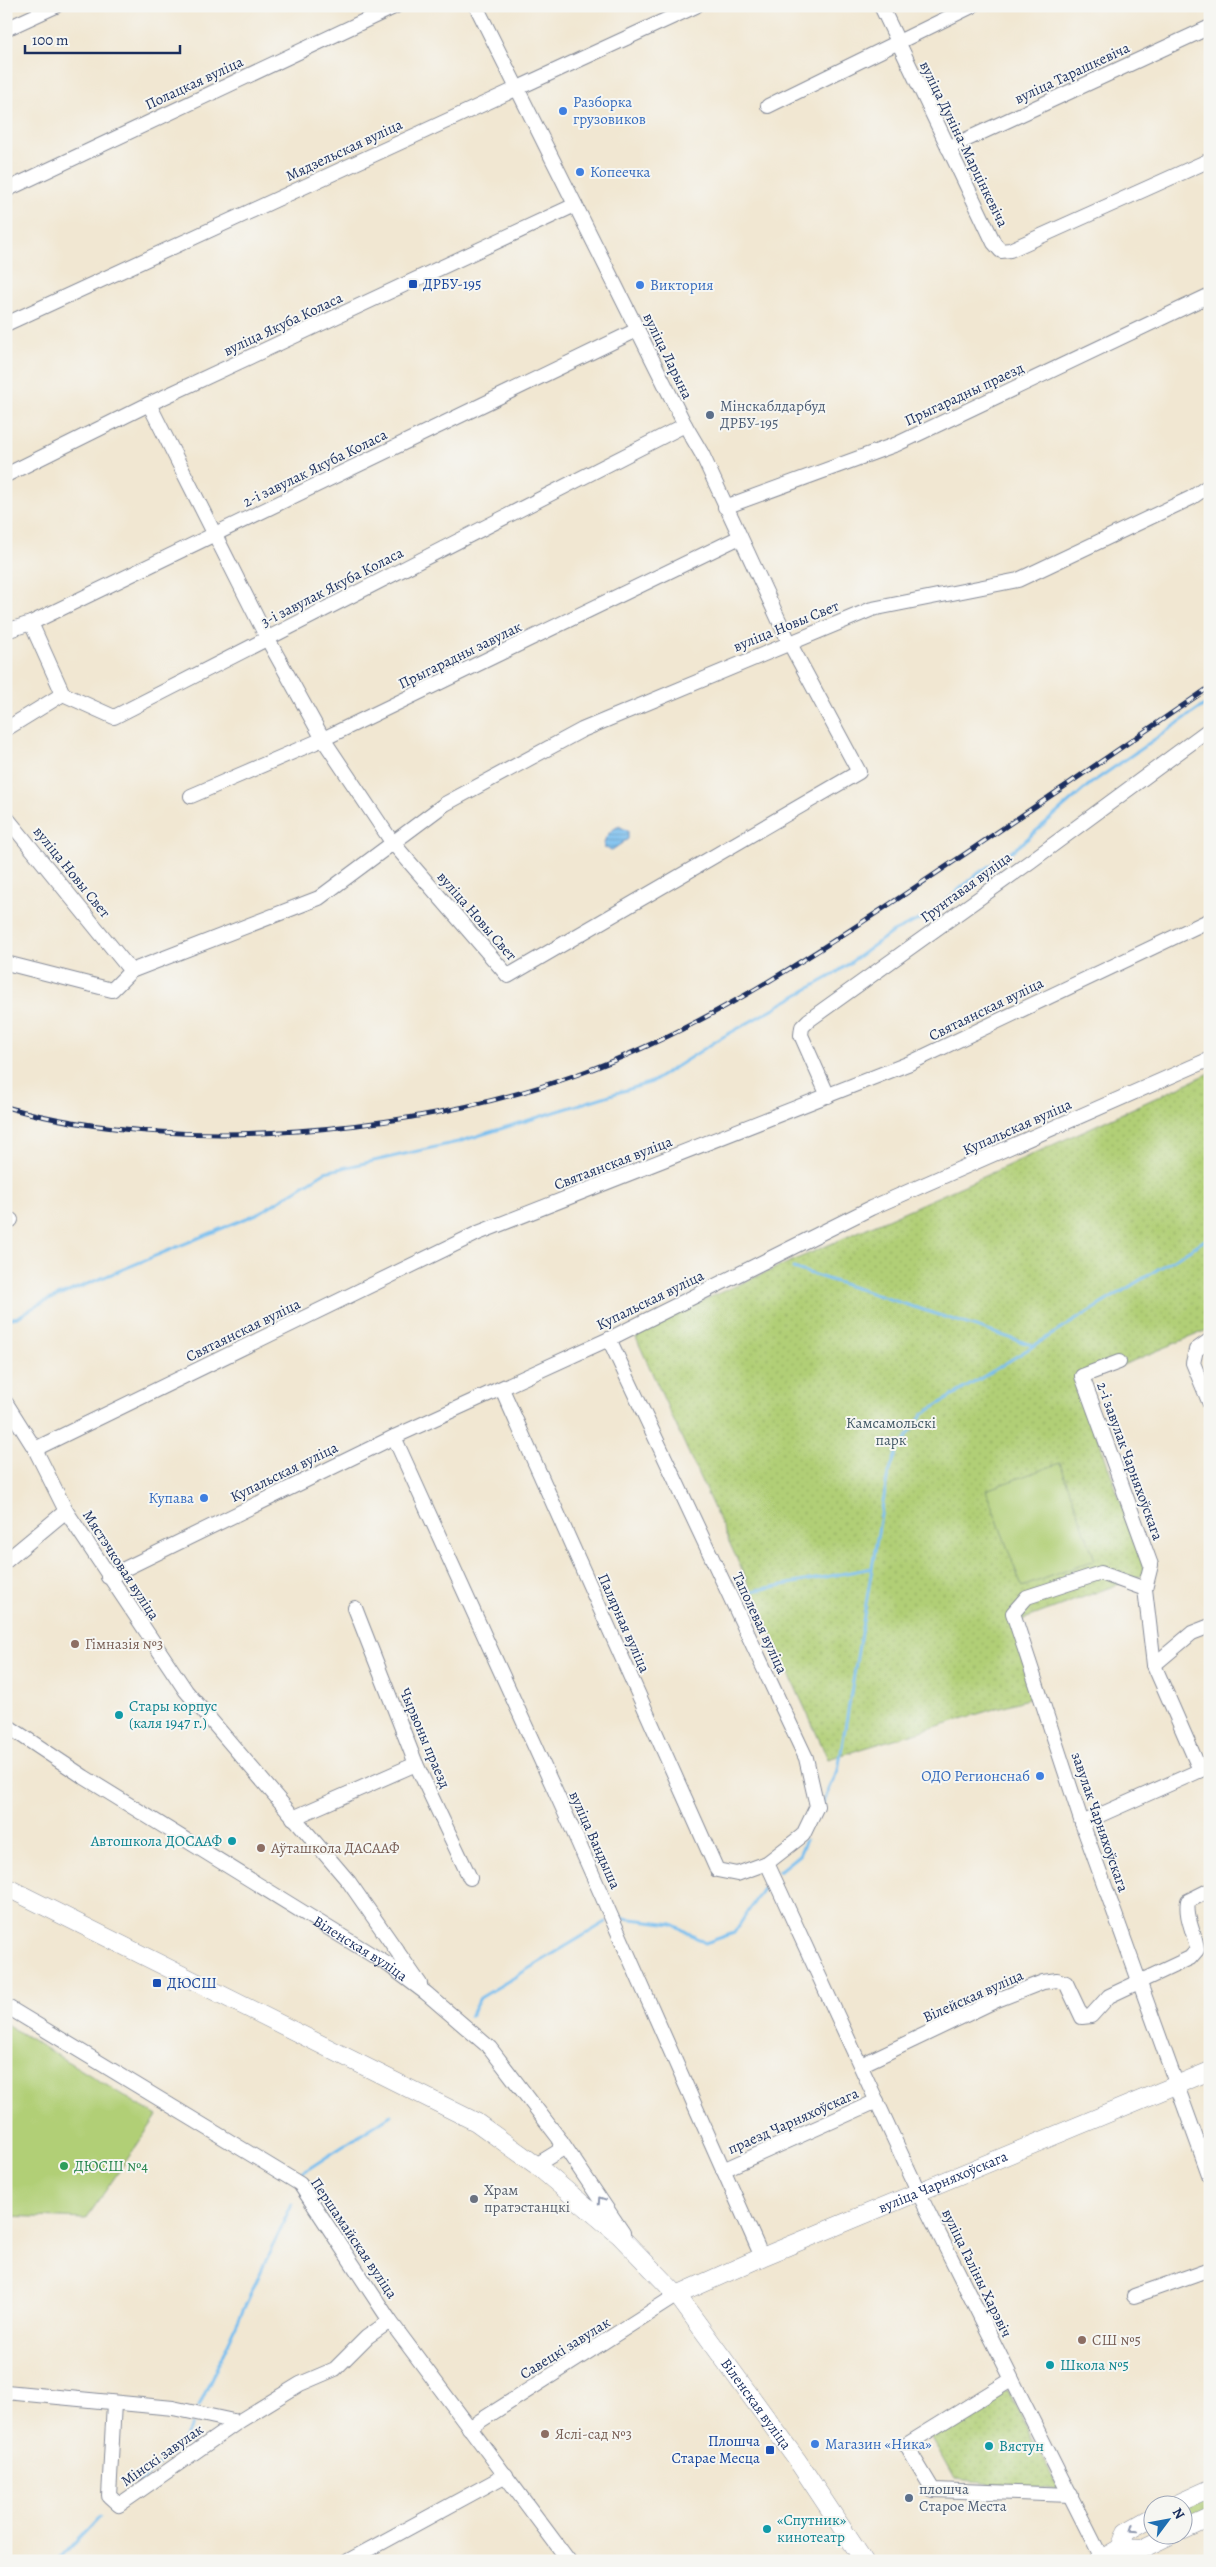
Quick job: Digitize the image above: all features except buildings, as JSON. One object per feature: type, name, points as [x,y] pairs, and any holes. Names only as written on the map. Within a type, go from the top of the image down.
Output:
[{"type":"main road","name":"Віленская вуліца","points":[[6,1887],[476,2122],[536,2165],[619,2235],[677,2295],[797,2460],[864,2561]]},
{"type":"main road","name":"вуліца Чарняхоўскага","points":[[677,2295],[762,2257],[919,2194],[1210,2071]]},
{"type":"main road","points":[[1194,2496],[1210,2489]]},
{"type":"main road","points":[[1194,2525],[1210,2518]]},
{"type":"main road","points":[[1123,2555],[1126,2532],[1144,2522]]},
{"type":"main road","points":[[1100,2560],[1123,2555],[1152,2544]]},
{"type":"street","points":[[6,29],[56,6]]},
{"type":"street","name":"Полацкая вуліца","points":[[6,190],[396,6]]},
{"type":"street","name":"вуліца Ларына","points":[[476,6],[685,426],[702,454],[788,642],[859,772]]},
{"type":"street","name":"Мядзельская вуліца","points":[[6,324],[696,6]]},
{"type":"street","name":"вуліца Дуніна-Марцінкевіча","points":[[881,6],[896,42],[994,243],[1001,251],[1010,250],[1210,160]]},
{"type":"street","points":[[768,106],[972,6]]},
{"type":"street","name":"вуліца Тарашкевіча","points":[[948,148],[1210,27]]},
{"type":"street","name":"вуліца Якуба Коласа","points":[[6,475],[149,404],[575,205]]},
{"type":"street","name":"Прыгарадны праезд","points":[[725,507],[897,444],[1210,295]]},
{"type":"street","name":"2-і завулак Якуба Коласа","points":[[6,631],[31,623],[637,330]]},
{"type":"street","points":[[149,404],[213,536],[266,638],[323,739],[392,842]]},
{"type":"street","name":"3-і завулак Якуба Коласа","points":[[63,694],[114,718],[266,638],[685,426]]},
{"type":"street","name":"вуліца Новы Свет","points":[[6,963],[112,990],[131,971],[320,898],[445,804],[582,730],[788,642],[872,609],[1018,580],[1191,498],[1210,485]]},
{"type":"street","name":"Прыгарадны завулак","points":[[191,796],[323,739],[740,537]]},
{"type":"street","points":[[6,729],[63,694],[31,623]]},
{"type":"street","name":"Грунтавая вуліца","points":[[828,1096],[801,1035],[802,1027],[809,1020],[1031,861],[1210,728]]},
{"type":"street","name":"вуліца Новы Свет","points":[[392,842],[508,976],[859,772]]},
{"type":"street","name":"вуліца Новы Свет","points":[[6,817],[131,971]]},
{"type":"street","name":"Святаянская вуліца","points":[[35,1449],[478,1233],[910,1063],[1210,920]]},
{"type":"street","name":"Купальская вуліца","points":[[108,1577],[394,1437],[609,1339],[871,1208],[1210,1060]]},
{"type":"street","name":"Таполевая вуліца","points":[[609,1339],[806,1758],[818,1806],[803,1835],[767,1862],[737,1874],[717,1870]]},
{"type":"street","points":[[1210,1340],[1203,1343],[1196,1350],[1193,1364],[1210,1404]]},
{"type":"street","name":"2-і завулак Чарняхоўскага","points":[[1119,1362],[1082,1376],[1151,1565],[1145,1589]]},
{"type":"street","name":"Палярная вуліца","points":[[502,1389],[717,1870]]},
{"type":"street","name":"Мястэчковая вуліца","points":[[6,1403],[35,1449],[66,1511],[108,1577],[186,1691],[292,1818],[349,1882],[426,1993]]},
{"type":"street","name":"вуліца Вандыша","points":[[394,1437],[571,1826],[762,2257]]},
{"type":"street","points":[[6,1560],[66,1511]]},
{"type":"street","name":"завулак Чарняхоўскага","points":[[1145,1589],[1101,1573],[1026,1597],[1013,1613],[1082,1823],[1210,2177]]},
{"type":"street","points":[[1082,1823],[1205,1769],[1154,1665],[1145,1589]]},
{"type":"street","name":"Чырвоны праезд","points":[[355,1608],[416,1764],[470,1878]]},
{"type":"street","points":[[1154,1665],[1192,1633],[1210,1626]]},
{"type":"street","name":"Віленская вуліца","points":[[6,1725],[84,1777],[390,1966],[426,1993],[490,2048],[561,2140],[638,2255]]},
{"type":"street","points":[[292,1818],[416,1764]]},
{"type":"street","name":"вуліца Галіны Харэвіч","points":[[767,1862],[919,2194],[1011,2380],[1071,2495],[1100,2560]]},
{"type":"street","name":"Вілейская вуліца","points":[[861,2065],[998,2000],[1043,1982],[1057,1980],[1066,1983],[1082,2016],[1091,2016],[1109,1996],[1190,1958],[1197,1950],[1195,1937],[1186,1913],[1188,1901],[1210,1890]]},
{"type":"street","points":[[390,1966],[398,1962],[401,1955]]},
{"type":"street","name":"Першамайская вуліца","points":[[6,2006],[300,2184],[390,2321],[569,2561]]},
{"type":"street","name":"праезд Чарняхоўскага","points":[[723,2170],[876,2101]]},
{"type":"street","points":[[536,2165],[559,2151],[561,2140]]},
{"type":"street","points":[[1134,2296],[1210,2269]]},
{"type":"street","name":"Савецкі завулак","points":[[469,2428],[677,2295]]},
{"type":"street","name":"Мінскі завулак","points":[[114,2402],[109,2496],[119,2505],[238,2422],[300,2384],[335,2370],[367,2337],[390,2321]]},
{"type":"street","points":[[1011,2380],[906,2445],[933,2490],[1071,2495]]},
{"type":"street","name":"Мінскі завулак","points":[[6,2392],[173,2408],[238,2422]]},
{"type":"street","points":[[348,2561],[506,2475]]},
{"type":"green space","name":"Камсамольскі парк","points":[[1210,1073],[1210,1329],[1079,1383],[1146,1574],[1019,1621],[1041,1695],[828,1759],[633,1331],[976,1180]]},
{"type":"green space","points":[[1060,1463],[1095,1560],[1022,1587],[986,1490]]},
{"type":"green space","name":"ДЮСШ №4","points":[[6,2024],[157,2116],[86,2219],[6,2216]]},
{"type":"green space","points":[[1008,2390],[1059,2490],[954,2479],[930,2436]]},
{"type":"green space","points":[[1210,2495],[1210,2513],[1194,2520],[1194,2502]]},
{"type":"water","points":[[619,826],[628,831],[628,839],[612,850],[604,848],[608,834]]},
{"type":"waterway","points":[[6,1319],[18,1317],[39,1304],[259,1213],[325,1172],[458,1142],[652,1082],[721,1038],[833,975],[891,933],[931,914],[977,874],[1019,846],[1090,784],[1210,701]]},
{"type":"waterway","points":[[822,1805],[838,1770],[887,1479],[897,1451],[923,1414],[1210,1237]]},
{"type":"waterway","points":[[793,1268],[1035,1346]]},
{"type":"waterway","points":[[742,1593],[872,1568]]},
{"type":"waterway","points":[[779,1871],[799,1855],[806,1840]]},
{"type":"waterway","points":[[623,1918],[673,1924],[705,1943],[734,1933],[766,1884]]},
{"type":"waterway","points":[[470,2016],[480,1998],[606,1922]]},
{"type":"waterway","points":[[302,2173],[391,2115]]},
{"type":"waterway","points":[[199,2406],[292,2204]]},
{"type":"waterway","points":[[139,2483],[178,2447],[192,2425]]},
{"type":"waterway","points":[[58,2561],[100,2516]]},
{"type":"railway","points":[[6,1107],[76,1123],[113,1128],[225,1134],[297,1131],[403,1119],[473,1105],[576,1075],[662,1039],[704,1018],[784,972],[941,870],[1210,687]]},
{"type":"place","name":"Разборка грузовиков","points":[[563,111]]},
{"type":"place","name":"Копеечка","points":[[580,172]]},
{"type":"place","name":"ДРБУ-195","points":[[413,284]]},
{"type":"place","name":"Виктория","points":[[640,285]]},
{"type":"place","name":"Мінскаблдарбуд ДРБУ-195","points":[[710,415]]},
{"type":"place","name":"Купава","points":[[204,1498]]},
{"type":"place","name":"Гімназія №3","points":[[75,1644]]},
{"type":"place","name":"Стары корпус (каля 1947 г.)","points":[[119,1715]]},
{"type":"place","name":"ОДО Регионснаб","points":[[1040,1776]]},
{"type":"place","name":"Автошкола ДОСААФ","points":[[232,1841]]},
{"type":"place","name":"Аўташкола ДАСААФ","points":[[261,1848]]},
{"type":"place","name":"ДЮСШ","points":[[157,1983]]},
{"type":"place","name":"ДЮСШ №4","points":[[64,2166]]},
{"type":"place","name":"Храм пратэстанцкі","points":[[474,2199]]},
{"type":"place","name":"СШ №5","points":[[1082,2340]]},
{"type":"place","name":"Школа №5","points":[[1050,2365]]},
{"type":"place","name":"Яслі-сад №3","points":[[545,2434]]},
{"type":"place","name":"Магазин «Ника»","points":[[815,2444]]},
{"type":"place","name":"Вястун","points":[[989,2446]]},
{"type":"place","name":"Плошча Старае Месца","points":[[770,2450]]},
{"type":"place","name":"плошча Старое Места","points":[[909,2498]]},
{"type":"place","name":"«Спутник» кинотеатр","points":[[767,2529]]}]
